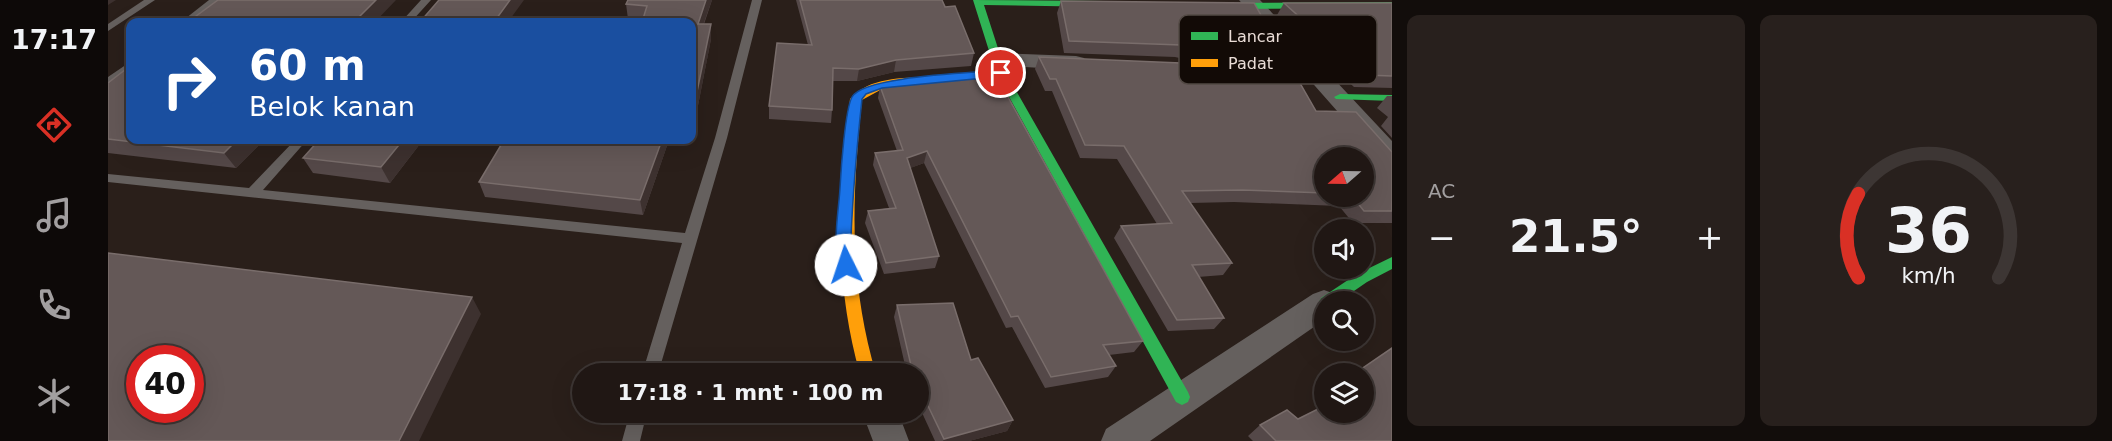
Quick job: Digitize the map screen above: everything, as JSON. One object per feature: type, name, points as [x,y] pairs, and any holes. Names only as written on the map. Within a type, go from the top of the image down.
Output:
[{"type":"street","points":[[1121,5],[978,1],[996,69],[1182,397]]},
{"type":"street","points":[[1253,3],[1264,15]]},
{"type":"street","points":[[1192,6],[1253,3],[1392,5]]},
{"type":"street","points":[[996,69],[1100,64]]},
{"type":"street","points":[[864,363],[854,330],[844,244],[848,164],[856,99],[862,91],[880,85],[946,79]]},
{"type":"street","points":[[1328,84],[1392,157]]},
{"type":"street","points":[[1340,97],[1392,98]]},
{"type":"street","points":[[1342,291],[1392,263]]},
{"type":"street","points":[[1119,441],[1314,309]]},
{"type":"street","points":[[884,423],[891,441]]},
{"type":"lane","points":[[108,28],[150,0]]},
{"type":"lane","points":[[191,18],[215,0]]},
{"type":"lane","points":[[410,18],[426,0]]},
{"type":"lane","points":[[653,363],[721,138],[748,25],[757,0]]},
{"type":"lane","points":[[108,82],[126,68]]},
{"type":"lane","points":[[254,192],[297,144]]},
{"type":"lane","points":[[111,180],[254,192],[689,239]]},
{"type":"lane","points":[[631,441],[636,423]]},
{"type":"building","points":[[218,0],[376,0],[358,18],[193,18]]},
{"type":"building","points":[[439,0],[510,0],[497,18],[423,18]]},
{"type":"building","points":[[628,0],[706,0],[698,24],[711,24],[696,96],[696,18],[643,18],[647,6],[626,4]]},
{"type":"building","points":[[800,0],[942,0],[945,7],[955,6],[974,53],[896,60],[859,69],[833,68],[832,110],[769,106],[777,43],[812,45]]},
{"type":"building","points":[[1061,1],[1254,3],[1261,15],[1179,15],[1179,45],[1069,41]]},
{"type":"building","points":[[1284,3],[1392,3],[1392,76],[1377,75],[1377,15],[1297,15]]},
{"type":"building","points":[[1039,57],[1179,63],[1179,84],[1300,84],[1316,111],[1356,112],[1392,152],[1392,211],[1364,211],[1361,207],[1374,207],[1374,147],[1314,147],[1314,193],[1182,191],[1232,263],[1192,265],[1224,318],[1177,320],[1121,226],[1172,223],[1124,146],[1085,145],[1056,79],[1050,79]]},
{"type":"building","points":[[126,69],[126,141],[108,139],[108,83]]},
{"type":"building","points":[[982,74],[984,78],[997,77],[1143,341],[1103,345],[1116,366],[1051,377],[1018,316],[1011,317],[927,151],[907,158],[939,256],[886,263],[868,211],[896,208],[875,153],[903,150],[880,86],[887,83]]},
{"type":"building","points":[[149,144],[233,144],[224,153]]},
{"type":"building","points":[[315,144],[400,144],[381,167],[303,158]]},
{"type":"building","points":[[502,144],[661,144],[640,200],[479,182]]},
{"type":"building","points":[[108,253],[472,297],[399,441],[108,441]]},
{"type":"building","points":[[953,303],[971,360],[978,358],[1013,420],[944,439],[929,408],[929,363],[910,363],[897,305]]},
{"type":"building","points":[[1392,348],[1392,441],[1276,441],[1260,425],[1287,410],[1298,419],[1314,411],[1314,423],[1374,423],[1374,363],[1370,363]]},
{"type":"traffic: fast","points":[[978,0],[1001,73],[1182,397]]},
{"type":"traffic: fast","points":[[978,2],[1105,4]]},
{"type":"traffic: fast","points":[[1211,6],[1392,5]]},
{"type":"traffic: fast","points":[[1340,97],[1392,98]]},
{"type":"traffic: fast","points":[[1342,291],[1392,263]]},
{"type":"traffic: slow","points":[[865,363],[852,306],[846,238],[849,169],[856,99],[881,85],[929,80]]},
{"type":"route","points":[[846,265],[844,244],[848,164],[856,99],[862,91],[880,85],[1001,73]]}]
